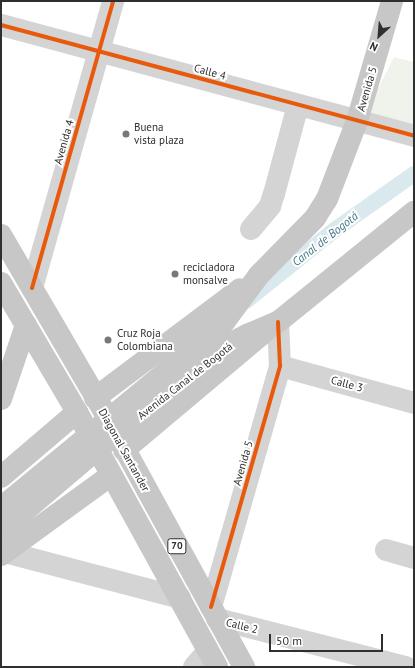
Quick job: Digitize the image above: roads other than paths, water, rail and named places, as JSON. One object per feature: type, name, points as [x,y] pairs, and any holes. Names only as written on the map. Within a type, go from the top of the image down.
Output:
[{"type":"main road","name":"Avenida 5","points":[[315,218],[327,198],[357,122],[392,1]]},
{"type":"main road","name":"Avenida Canal de Bogotá","points":[[1,531],[107,441],[233,342],[278,322],[414,212]]},
{"type":"main road","name":"Avenida Canal de Bogotá","points":[[1,508],[218,329],[259,275],[315,218]]},
{"type":"main road","name":"Diagonal Santander","points":[[1,235],[95,398],[244,667]]},
{"type":"main road","points":[[95,398],[259,275]]},
{"type":"main road","name":"70","points":[[2,286],[77,412],[212,659]]},
{"type":"main road","points":[[124,450],[278,322]]},
{"type":"main road","points":[[1,399],[26,325]]},
{"type":"main road","points":[[1,477],[77,412]]},
{"type":"main road","points":[[3,553],[111,475]]},
{"type":"street","name":"Avenida 4","points":[[32,288],[113,1]]},
{"type":"street","name":"Calle 4","points":[[1,24],[357,122],[414,136]]},
{"type":"street","points":[[251,229],[270,206],[298,105]]},
{"type":"street","name":"Avenida 5","points":[[214,613],[280,366],[278,322]]},
{"type":"street","name":"Calle 3","points":[[280,366],[414,403]]},
{"type":"street","points":[[386,550],[414,558]]},
{"type":"street","points":[[3,553],[180,598]]},
{"type":"street","name":"Calle 2","points":[[214,613],[406,667]]},
{"type":"street","points":[[194,667],[212,659]]},
{"type":"waterway","name":"Canal de Bogotá","points":[[246,301],[336,229],[414,174]]},
{"type":"place","name":"Buena vista plaza","points":[[126,134]]},
{"type":"place","name":"recicladora monsalve","points":[[175,274]]},
{"type":"place","name":"Cruz Roja Colombiana","points":[[108,340]]}]
